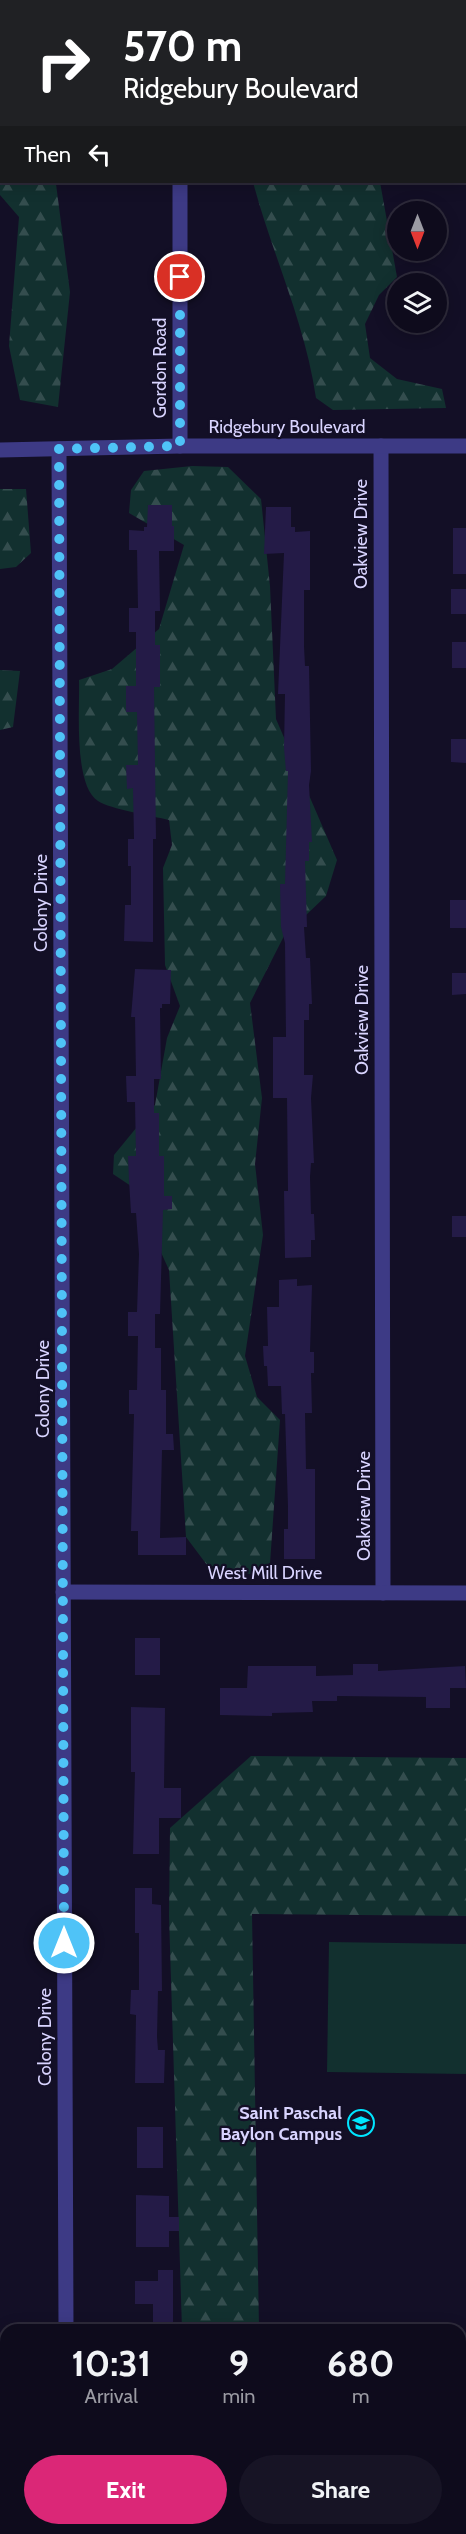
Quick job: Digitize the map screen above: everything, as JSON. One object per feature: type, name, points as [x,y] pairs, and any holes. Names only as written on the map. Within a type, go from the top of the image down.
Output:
[{"type":"street","name":"Gordon Road","points":[[180,183],[180,446]]},
{"type":"street","name":"Ridgebury Boulevard","points":[[0,450],[180,446],[466,446]]},
{"type":"street","name":"Oakview Drive","points":[[381,446],[383,1593]]},
{"type":"street","name":"Colony Drive","points":[[59,449],[66,2324]]},
{"type":"street","name":"West Mill Drive","points":[[63,1592],[466,1593]]},
{"type":"green space","points":[[0,183],[56,184],[70,292],[58,407],[20,400],[9,346],[19,217],[0,195]]},
{"type":"green space","points":[[253,183],[380,183],[387,221],[387,261],[394,261],[396,273],[387,273],[387,287],[379,295],[365,324],[370,358],[397,379],[442,389],[446,408],[333,410],[316,398],[296,315]]},
{"type":"green space","points":[[192,466],[228,467],[261,499],[270,586],[276,719],[337,860],[326,896],[284,936],[250,1003],[262,1098],[255,1164],[263,1235],[245,1356],[257,1397],[280,1420],[269,1578],[207,1565],[186,1537],[169,1270],[131,1186],[113,1174],[114,1155],[155,1105],[167,1038],[180,1006],[165,965],[163,868],[172,845],[169,820],[98,801],[90,792],[81,763],[79,680],[112,669],[159,629],[184,545],[129,513],[131,490],[144,471]]},
{"type":"green space","points":[[0,489],[26,489],[31,553],[16,567],[0,569]]},
{"type":"green space","points":[[0,670],[20,671],[13,727],[0,730]]},
{"type":"green space","points":[[251,1756],[466,1758],[466,1916],[252,1914],[259,2324],[182,2324],[169,1916],[170,1828]]},
{"type":"green space","points":[[329,1942],[466,1944],[466,2074],[327,2072]]},
{"type":"building","points":[[148,505],[172,505],[172,526],[174,526],[174,551],[159,551],[160,611],[155,611],[155,645],[160,645],[160,687],[154,687],[156,839],[153,839],[153,942],[124,941],[125,905],[131,905],[128,839],[134,839],[133,788],[127,789],[126,765],[138,765],[137,712],[126,712],[126,686],[136,686],[136,632],[129,632],[129,608],[138,608],[137,550],[129,550],[129,530],[144,531],[144,527],[147,527]]},
{"type":"building","points":[[266,507],[291,507],[291,527],[295,527],[295,532],[310,531],[310,590],[304,590],[304,646],[305,666],[309,666],[311,771],[309,785],[312,842],[309,842],[309,861],[305,861],[307,927],[304,927],[306,958],[310,958],[312,1004],[309,1004],[309,1020],[304,1020],[304,1075],[313,1075],[311,1098],[314,1163],[311,1163],[310,1177],[311,1214],[314,1214],[315,1240],[311,1240],[311,1257],[285,1258],[284,1191],[288,1191],[287,1098],[273,1098],[273,1037],[286,1037],[285,943],[281,927],[280,884],[285,884],[288,771],[286,771],[284,748],[285,694],[278,694],[284,553],[264,554]]},
{"type":"building","points":[[453,528],[466,528],[466,574],[453,574]]},
{"type":"building","points":[[451,589],[466,589],[466,614],[451,614]]},
{"type":"building","points":[[452,642],[466,642],[466,668],[452,668]]},
{"type":"building","points":[[451,739],[466,739],[466,763],[451,762]]},
{"type":"building","points":[[450,900],[466,900],[466,928],[450,928]]},
{"type":"building","points":[[135,969],[171,970],[170,1004],[162,1004],[160,1008],[161,1079],[154,1079],[154,1113],[159,1113],[159,1156],[164,1156],[164,1196],[172,1196],[172,1209],[163,1210],[160,1314],[155,1314],[155,1348],[161,1348],[161,1390],[166,1390],[166,1434],[173,1434],[174,1450],[162,1450],[160,1538],[186,1537],[186,1555],[138,1555],[138,1531],[131,1531],[134,1414],[129,1414],[129,1390],[137,1390],[138,1336],[128,1336],[128,1312],[137,1312],[139,1254],[136,1213],[131,1213],[128,1156],[136,1156],[135,1102],[127,1102],[126,1076],[136,1076],[135,1017],[131,1017]]},
{"type":"building","points":[[452,973],[466,973],[466,994],[452,995]]},
{"type":"building","points":[[452,1216],[466,1216],[466,1237],[452,1237]]},
{"type":"building","points":[[297,1279],[297,1286],[312,1285],[310,1352],[314,1352],[314,1373],[311,1373],[312,1413],[305,1413],[306,1469],[315,1469],[315,1559],[284,1559],[284,1529],[288,1529],[285,1414],[282,1414],[281,1386],[268,1386],[267,1366],[264,1366],[263,1346],[268,1346],[267,1307],[279,1307],[279,1280]]},
{"type":"building","points":[[135,1638],[160,1638],[160,1675],[135,1675]]},
{"type":"building","points":[[353,1664],[378,1664],[378,1671],[465,1666],[466,1688],[450,1688],[450,1708],[426,1708],[426,1697],[337,1696],[337,1701],[312,1701],[313,1712],[272,1713],[272,1716],[220,1715],[220,1688],[247,1688],[248,1666],[316,1666],[316,1676],[353,1675]]},
{"type":"building","points":[[131,1707],[165,1708],[164,1788],[181,1788],[181,1818],[159,1818],[159,1854],[133,1854],[135,1772],[131,1772]]},
{"type":"building","points":[[135,1888],[152,1888],[152,1904],[161,1905],[162,1991],[158,1991],[157,2037],[158,2050],[165,2050],[164,2083],[135,2083],[136,2015],[130,2014],[131,1990],[139,1990],[139,1933],[135,1933]]},
{"type":"building","points":[[137,2127],[163,2127],[163,2168],[137,2168]]},
{"type":"building","points":[[136,2195],[169,2196],[169,2217],[179,2217],[179,2231],[169,2231],[169,2247],[136,2247]]},
{"type":"building","points":[[158,2270],[173,2270],[173,2324],[153,2324],[153,2304],[135,2304],[135,2281],[158,2281]]},
{"type":"place","name":"Saint Paschal Baylon Campus","points":[[361,2123]]},
{"type":"route","points":[[64,1943],[59,449],[180,446],[180,277]]}]
